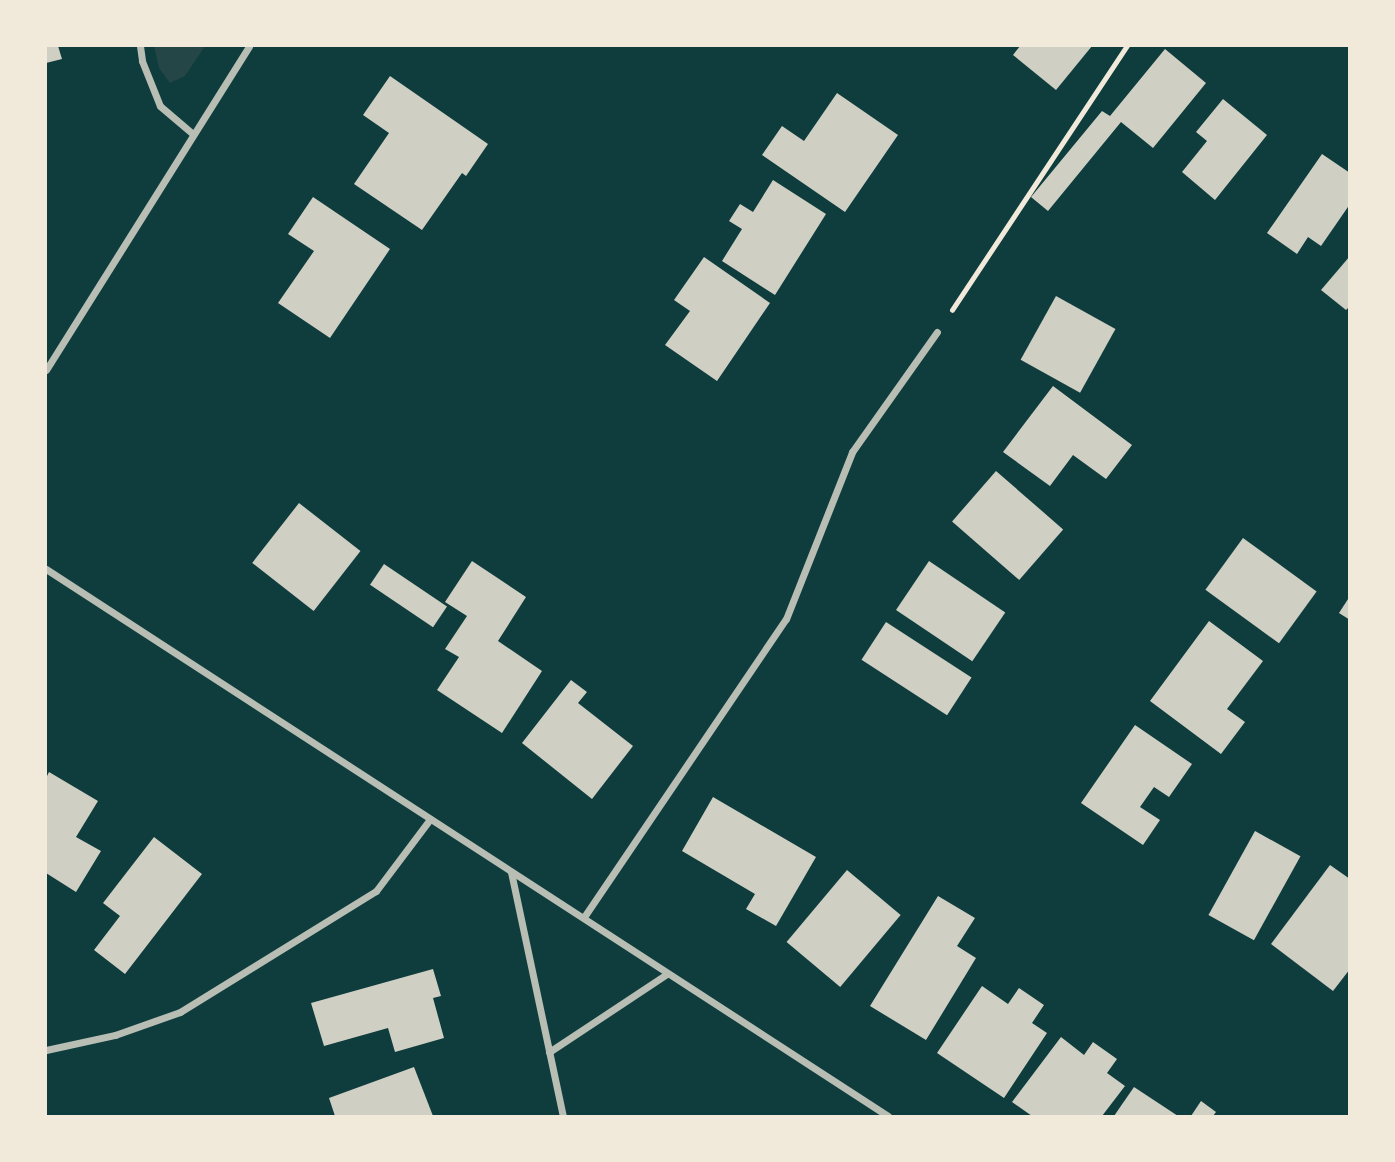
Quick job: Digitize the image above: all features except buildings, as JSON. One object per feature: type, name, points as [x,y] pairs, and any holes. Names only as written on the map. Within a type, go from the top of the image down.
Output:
[{"type":"street","points":[[140,46],[142,61],[160,106],[193,134]]},
{"type":"street","points":[[46,370],[249,46]]},
{"type":"street","points":[[584,917],[786,619],[852,452],[937,332]]},
{"type":"street","points":[[46,569],[888,1116]]},
{"type":"street","points":[[46,1050],[115,1035],[180,1012],[376,891],[430,819]]},
{"type":"street","points":[[511,872],[563,1116]]},
{"type":"street","points":[[549,1052],[667,974]]},
{"type":"path","points":[[937,332],[1127,46]]},
{"type":"shaded area","points":[[154,46],[205,46],[185,76],[170,83],[159,68]]}]
